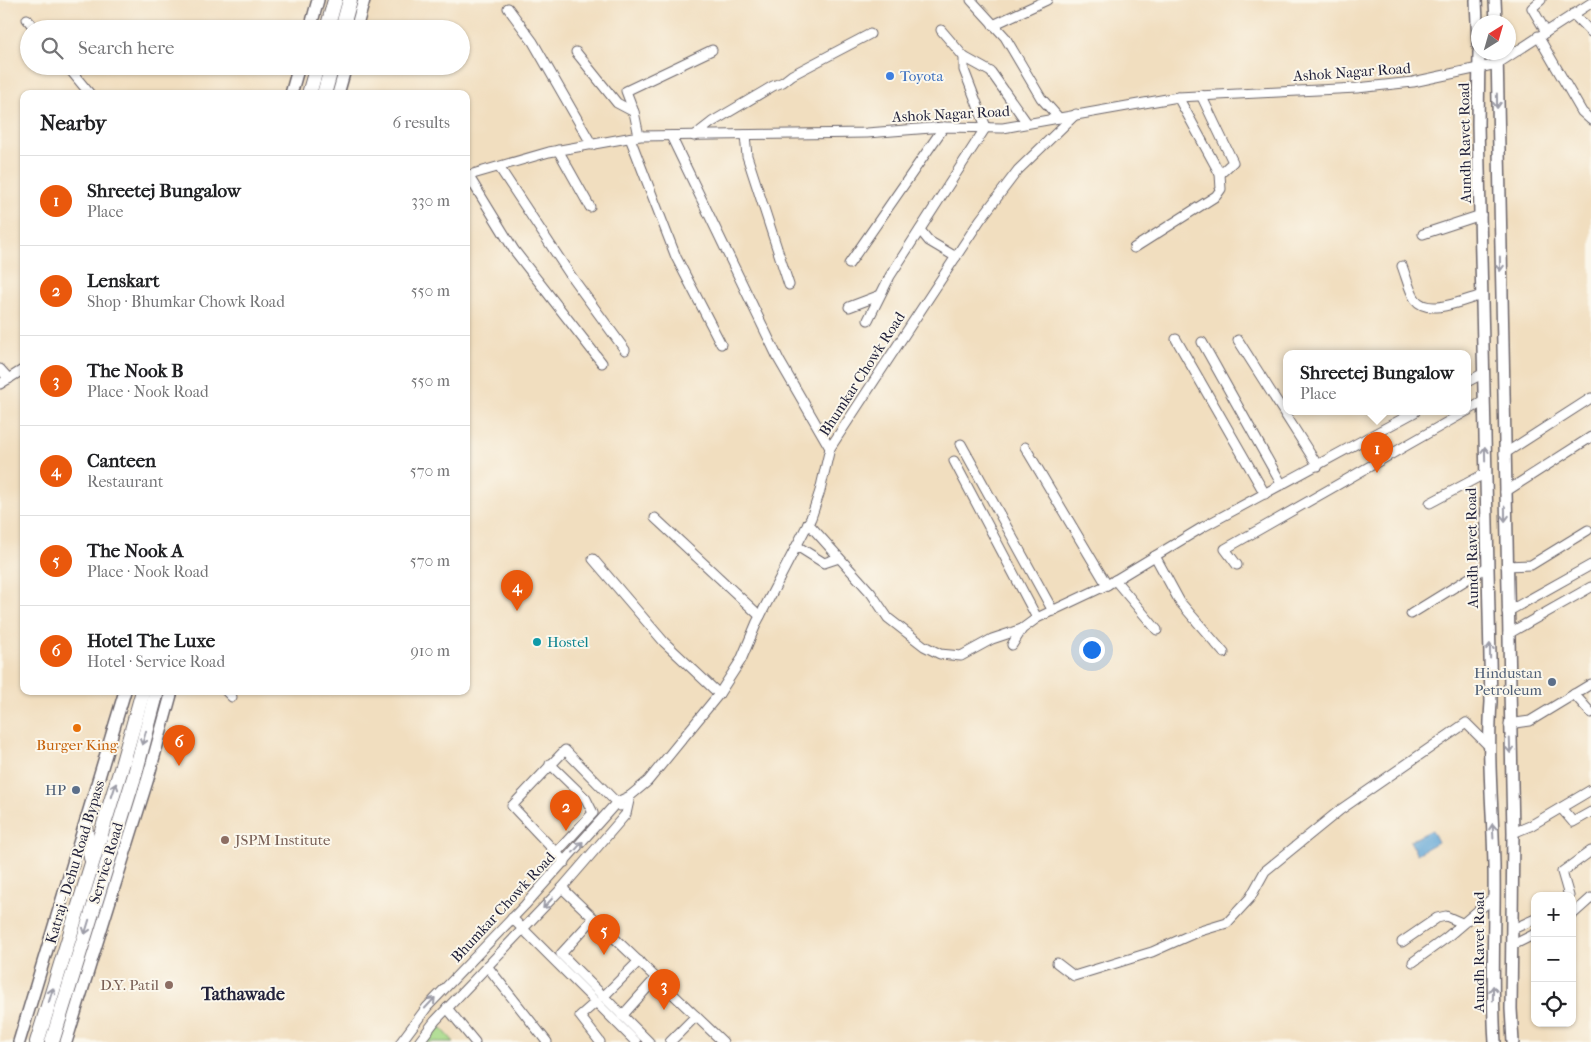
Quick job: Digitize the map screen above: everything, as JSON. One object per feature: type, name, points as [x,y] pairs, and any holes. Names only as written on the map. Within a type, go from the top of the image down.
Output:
[{"type":"highway","points":[[329,20],[335,0]]},
{"type":"highway","points":[[344,20],[350,0]]},
{"type":"highway","points":[[310,90],[314,75]]},
{"type":"highway","points":[[325,90],[329,75]]},
{"type":"highway","name":"Katraj - Dehu Road Bypass","points":[[37,1042],[91,861],[121,770],[142,695]]},
{"type":"highway","name":"Katraj - Dehu Road Bypass","points":[[52,1042],[157,695]]},
{"type":"highway","points":[[85,827],[91,861]]},
{"type":"main road","points":[[312,20],[318,0]]},
{"type":"main road","points":[[358,20],[364,0]]},
{"type":"main road","points":[[1476,0],[1477,15]]},
{"type":"main road","points":[[1495,0],[1496,15]]},
{"type":"main road","name":"Aundh Ravet Road","points":[[1479,60],[1480,215],[1491,702],[1488,745],[1494,897],[1493,1010],[1495,1042]]},
{"type":"main road","points":[[1497,60],[1509,724],[1513,833],[1511,1009],[1513,1042]]},
{"type":"main road","points":[[292,90],[296,75]]},
{"type":"main road","points":[[339,90],[343,75]]},
{"type":"main road","name":"Service Road","points":[[19,1042],[124,695]]},
{"type":"main road","name":"Service Road","points":[[66,1042],[148,778],[171,695]]},
{"type":"street","points":[[971,0],[993,24],[1024,67],[1041,98],[1059,118]]},
{"type":"street","points":[[993,24],[1047,0]]},
{"type":"street","points":[[1541,0],[1532,8],[1542,34],[1582,112],[1591,120]]},
{"type":"street","points":[[1516,48],[1573,14],[1585,3]]},
{"type":"street","points":[[508,8],[533,42],[592,145]]},
{"type":"street","points":[[1573,14],[1591,32]]},
{"type":"street","points":[[942,30],[964,57],[991,72],[1027,123]]},
{"type":"street","points":[[694,136],[712,122],[773,86],[870,34]]},
{"type":"street","points":[[640,136],[626,91],[712,50]]},
{"type":"street","points":[[576,52],[617,103],[634,112]]},
{"type":"street","points":[[868,320],[878,296],[986,127],[964,70],[964,57]]},
{"type":"street","name":"Ashok Nagar Road","points":[[470,174],[558,150],[640,136],[867,133],[944,127],[1003,128],[1178,97],[1357,88],[1412,82],[1479,68],[1493,60]]},
{"type":"street","points":[[74,75],[87,90]]},
{"type":"street","points":[[1201,95],[1234,162],[1220,174]]},
{"type":"street","points":[[1134,248],[1216,196],[1222,185],[1220,174],[1178,97]]},
{"type":"street","name":"Bhumkar Chowk Road","points":[[401,1042],[426,1007],[565,862],[618,802],[630,796],[648,781],[719,694],[742,660],[760,616],[808,523],[820,491],[830,448],[956,257],[1018,170],[1076,114]]},
{"type":"street","points":[[849,264],[944,127]]},
{"type":"street","points":[[744,135],[747,156],[789,285]]},
{"type":"street","points":[[671,136],[779,360],[830,448]]},
{"type":"street","points":[[630,138],[676,257],[721,344]]},
{"type":"street","points":[[558,150],[590,207]]},
{"type":"street","points":[[499,167],[571,276],[625,350]]},
{"type":"street","points":[[470,180],[514,250],[602,363]]},
{"type":"street","points":[[1424,234],[1480,215]]},
{"type":"street","points":[[920,230],[929,240],[956,257]]},
{"type":"street","points":[[1402,266],[1415,298],[1423,306],[1434,307],[1482,295]]},
{"type":"street","points":[[849,307],[878,296]]},
{"type":"street","points":[[1176,339],[1265,494]]},
{"type":"street","points":[[1238,340],[1283,411]]},
{"type":"street","points":[[1202,342],[1282,486]]},
{"type":"street","points":[[0,369],[9,379]]},
{"type":"street","points":[[0,384],[20,371]]},
{"type":"street","points":[[1471,380],[1484,373]]},
{"type":"street","points":[[1504,454],[1591,398]]},
{"type":"street","points":[[1471,408],[1484,401]]},
{"type":"street","points":[[1286,415],[1318,466]]},
{"type":"street","points":[[808,523],[871,594],[888,618],[924,646],[940,654],[961,656],[992,638],[1022,629],[1037,618],[1111,582],[1154,556],[1410,415]]},
{"type":"street","points":[[1236,565],[1225,548],[1459,415]]},
{"type":"street","points":[[1505,492],[1591,437]]},
{"type":"street","points":[[961,444],[1053,611]]},
{"type":"street","points":[[1025,447],[1111,582],[1157,630]]},
{"type":"street","points":[[954,461],[1037,618]]},
{"type":"street","points":[[1430,503],[1486,473]]},
{"type":"street","points":[[656,518],[760,616]]},
{"type":"street","points":[[1506,566],[1531,565],[1588,530]]},
{"type":"street","points":[[797,546],[824,563],[839,558]]},
{"type":"street","points":[[1154,556],[1180,602],[1224,653]]},
{"type":"street","points":[[593,560],[664,642],[719,694]]},
{"type":"street","points":[[1507,612],[1591,565]]},
{"type":"street","points":[[1411,614],[1487,567]]},
{"type":"street","points":[[1508,634],[1591,587]]},
{"type":"street","points":[[1012,645],[1022,629]]},
{"type":"street","points":[[1509,724],[1530,721],[1591,684]]},
{"type":"street","points":[[1574,694],[1591,713]]},
{"type":"street","points":[[1057,963],[1074,976],[1079,975],[1152,952],[1197,932],[1226,924],[1250,898],[1265,871],[1340,810],[1466,722],[1488,745]]},
{"type":"street","points":[[565,862],[512,806],[565,750],[618,802],[626,814]]},
{"type":"street","points":[[550,764],[586,799],[593,813],[556,853]]},
{"type":"street","points":[[1513,833],[1530,826],[1591,790]]},
{"type":"street","name":"Bhumkar Chowk Road","points":[[419,1042],[447,1008],[562,888],[626,814],[630,796]]},
{"type":"street","points":[[1561,808],[1573,822],[1591,812]]},
{"type":"street","points":[[1568,892],[1562,872],[1591,851]]},
{"type":"street","points":[[562,888],[696,1016],[716,1040]]},
{"type":"street","points":[[1413,962],[1446,938],[1494,897]]},
{"type":"street","points":[[1576,908],[1591,898]]},
{"type":"street","points":[[1402,942],[1437,918],[1446,916],[1462,923]]},
{"type":"street","points":[[512,918],[600,1000],[622,1016],[649,1042]]},
{"type":"street","points":[[594,918],[561,954],[636,1042]]},
{"type":"street","points":[[1513,929],[1531,921]]},
{"type":"street","points":[[1513,945],[1531,936]]},
{"type":"street","points":[[600,1042],[580,1016],[600,1000],[639,961]]},
{"type":"street","points":[[487,966],[547,1042]]},
{"type":"street","points":[[622,1016],[656,978]]},
{"type":"street","points":[[447,1008],[475,1042]]},
{"type":"street","points":[[670,1042],[696,1016]]},
{"type":"green space","points":[[435,1021],[454,1042],[421,1042]]},
{"type":"water","points":[[1432,830],[1438,842],[1417,854],[1410,841]]},
{"type":"place","name":"Toyota","points":[[890,76]]},
{"type":"place","name":"Shreetej Bungalow","points":[[1377,473]]},
{"type":"place","name":"Canteen","points":[[517,611]]},
{"type":"place","name":"Hostel","points":[[537,642]]},
{"type":"place","name":"Hindustan Petroleum","points":[[1552,682]]},
{"type":"place","name":"Burger King","points":[[77,728]]},
{"type":"place","name":"Hotel The Luxe","points":[[179,766]]},
{"type":"place","name":"HP","points":[[76,790]]},
{"type":"place","name":"Lenskart","points":[[566,831]]},
{"type":"place","name":"JSPM Institute","points":[[225,840]]},
{"type":"place","name":"The Nook A","points":[[604,955]]},
{"type":"place","name":"D.Y. Patil","points":[[169,985]]},
{"type":"place","name":"The Nook B","points":[[664,1010]]},
{"type":"district","name":"Tathawade","points":[[243,994]]}]
